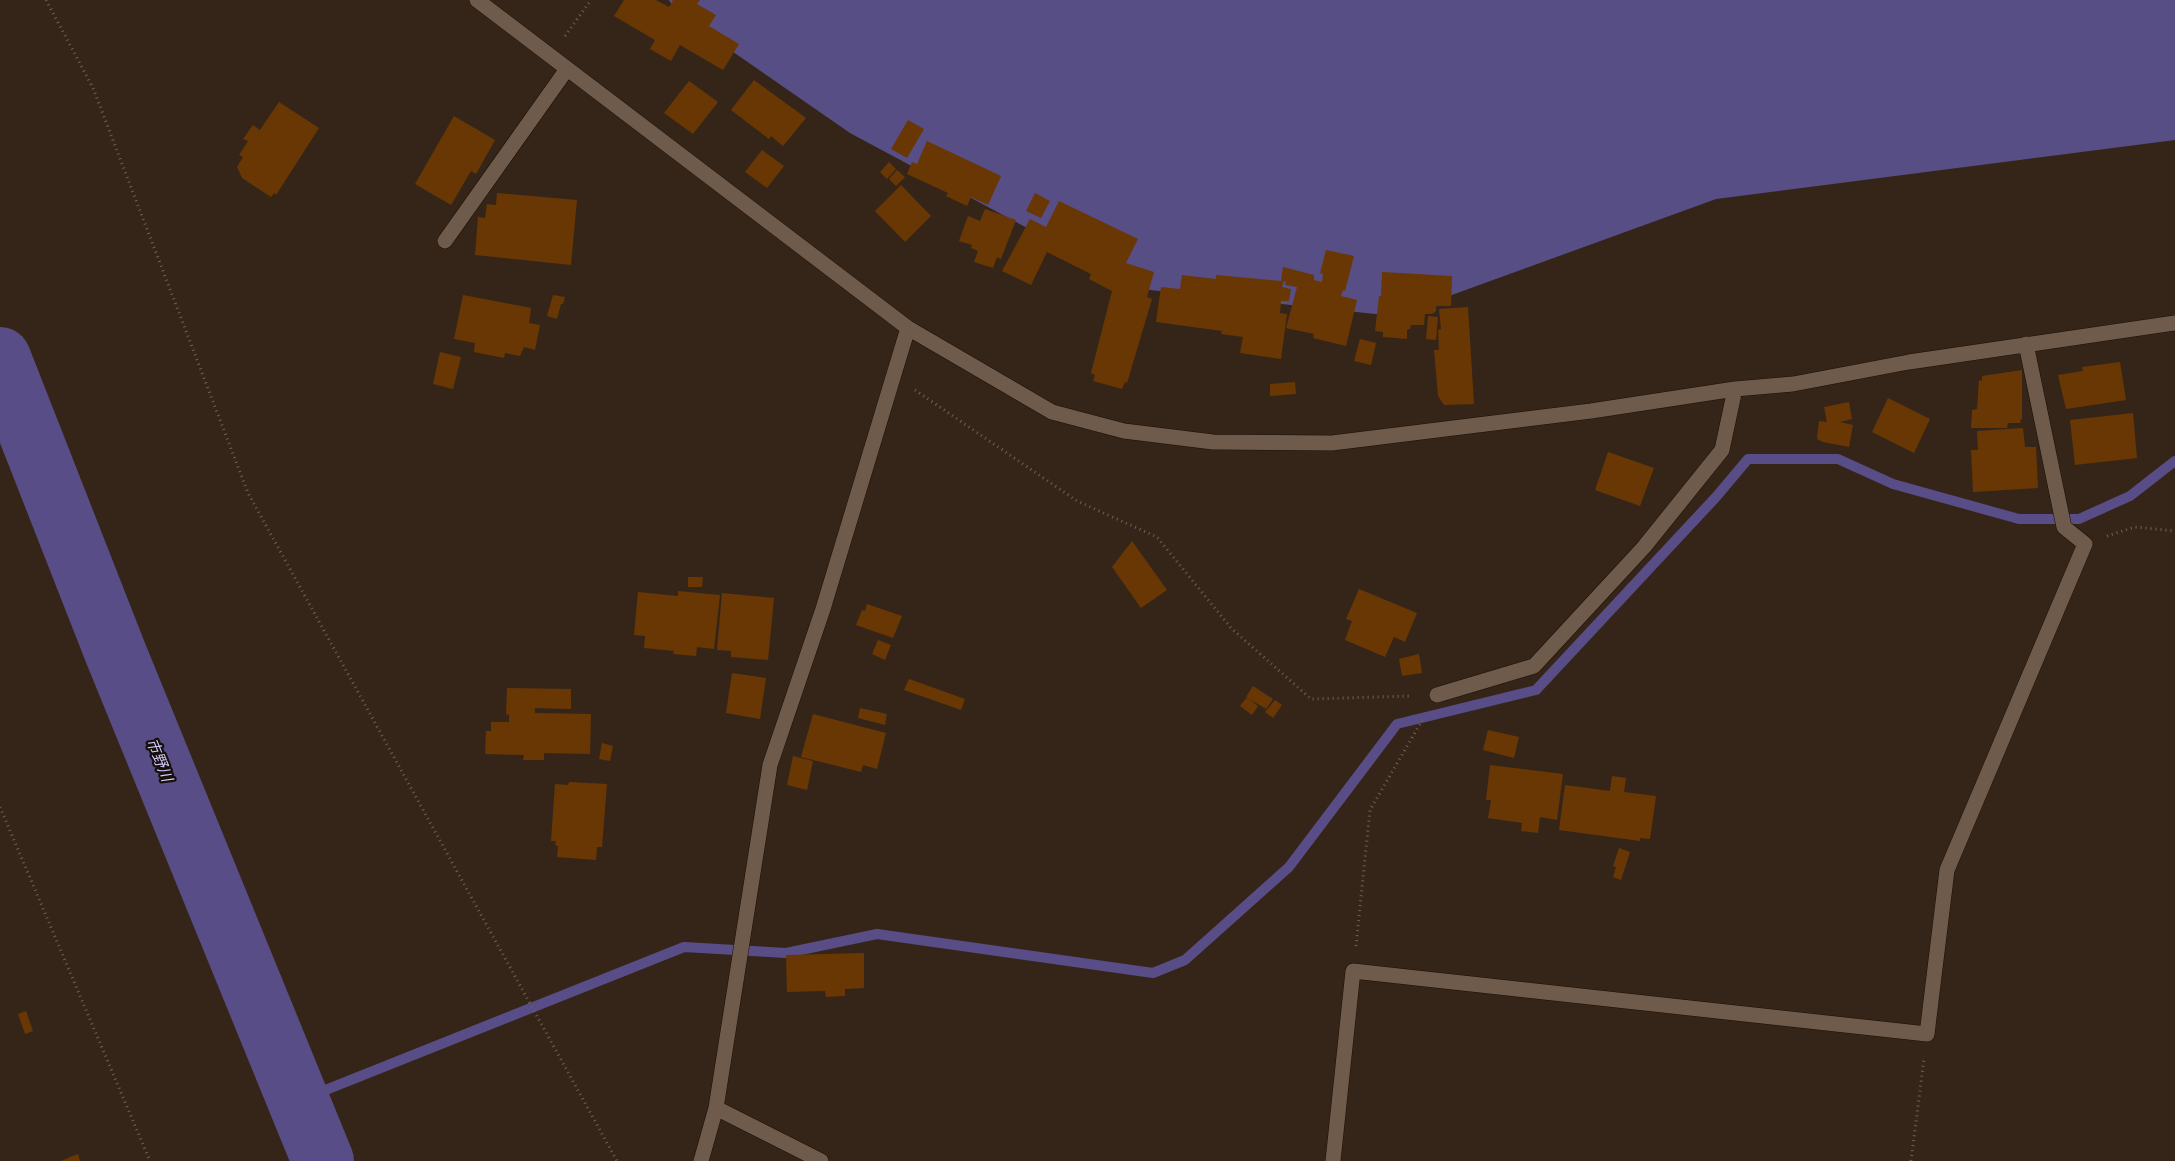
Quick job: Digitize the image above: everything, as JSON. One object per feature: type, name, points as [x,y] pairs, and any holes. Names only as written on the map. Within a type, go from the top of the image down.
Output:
[{"type":"street","points":[[477,0],[908,328],[1052,412],[1124,431],[1213,442],[1332,443],[1591,410],[1735,389],[1793,384],[1909,362],[2175,323]]},
{"type":"street","points":[[446,241],[568,69]]},
{"type":"street","points":[[701,1161],[716,1108],[770,765],[823,609],[908,328]]},
{"type":"street","points":[[1333,1161],[1353,971],[1927,1034],[1947,870],[2085,544],[2064,527],[2026,344]]},
{"type":"street","points":[[1437,695],[1534,666],[1644,547],[1722,450],[1735,389]]},
{"type":"street","points":[[716,1108],[821,1161]]},
{"type":"path","points":[[46,0],[92,88],[248,493],[618,1161]]},
{"type":"path","points":[[551,57],[591,0]]},
{"type":"path","points":[[894,376],[1077,501],[1157,537],[1232,628],[1311,699],[1437,695]]},
{"type":"path","points":[[2085,544],[2134,527],[2175,531]]},
{"type":"path","points":[[1353,971],[1370,810],[1437,695]]},
{"type":"path","points":[[0,807],[150,1161]]},
{"type":"path","points":[[1911,1161],[1927,1034]]},
{"type":"shaded area","points":[[669,0],[2175,0],[2175,140],[1716,199],[1394,316],[1141,289],[850,133],[677,13]]},
{"type":"building","points":[[624,0],[656,0],[669,7],[673,0],[700,0],[697,4],[716,15],[709,26],[739,44],[723,70],[680,45],[671,61],[650,49],[655,40],[614,16]]},
{"type":"building","points":[[754,80],[806,118],[783,146],[771,136],[769,139],[731,110]]},
{"type":"building","points":[[689,81],[718,102],[693,134],[664,113]]},
{"type":"building","points":[[279,102],[319,128],[276,195],[274,193],[271,197],[242,178],[237,167],[243,157],[239,155],[248,141],[243,139],[253,125],[260,130]]},
{"type":"building","points":[[454,116],[495,140],[476,174],[471,171],[451,205],[415,184]]},
{"type":"building","points":[[908,120],[924,129],[907,158],[891,149]]},
{"type":"building","points":[[927,141],[1001,176],[988,205],[971,197],[967,206],[946,196],[948,193],[907,174],[912,162],[917,164]]},
{"type":"building","points":[[762,150],[784,166],[767,188],[745,172]]},
{"type":"building","points":[[889,162],[896,169],[887,179],[880,172]]},
{"type":"building","points":[[897,170],[905,177],[896,186],[889,179]]},
{"type":"building","points":[[901,185],[931,216],[905,242],[875,211]]},
{"type":"building","points":[[497,193],[577,200],[571,265],[475,255],[478,217],[485,218],[487,204],[496,205]]},
{"type":"building","points":[[1035,193],[1050,201],[1041,218],[1026,211]]},
{"type":"building","points":[[1059,201],[1138,239],[1126,263],[1154,272],[1147,297],[1152,299],[1127,383],[1125,382],[1122,389],[1093,381],[1095,375],[1091,373],[1112,291],[1089,279],[1091,274],[1047,252],[1031,285],[1002,271],[1030,219],[1046,227]]},
{"type":"building","points":[[985,209],[1016,220],[1001,259],[997,257],[993,268],[974,262],[978,251],[971,248],[972,245],[959,241],[968,216],[980,221]]},
{"type":"building","points":[[1326,250],[1354,256],[1345,291],[1343,290],[1341,296],[1357,300],[1346,346],[1313,338],[1314,334],[1286,328],[1297,287],[1285,285],[1286,282],[1284,281],[1282,287],[1291,289],[1289,301],[1281,301],[1280,313],[1287,314],[1281,359],[1240,353],[1243,337],[1221,334],[1222,331],[1156,322],[1161,287],[1180,289],[1182,275],[1216,279],[1216,275],[1281,281],[1283,267],[1314,275],[1314,280],[1322,282],[1323,274],[1320,273]]},
{"type":"building","points":[[1382,272],[1452,276],[1451,306],[1436,306],[1436,311],[1432,314],[1425,314],[1424,325],[1411,325],[1410,329],[1407,330],[1407,339],[1383,337],[1383,332],[1375,331],[1379,296],[1381,296]]},
{"type":"building","points":[[463,295],[531,308],[529,323],[540,325],[535,350],[524,347],[520,356],[505,353],[504,358],[474,352],[475,343],[454,339]]},
{"type":"building","points":[[553,295],[565,297],[557,319],[547,316]]},
{"type":"building","points":[[1468,307],[1474,404],[1444,405],[1438,396],[1434,350],[1439,350],[1438,330],[1441,329],[1439,309]]},
{"type":"building","points":[[1428,316],[1438,317],[1436,340],[1426,339]]},
{"type":"building","points":[[1360,339],[1376,343],[1371,365],[1354,361]]},
{"type":"building","points":[[440,352],[461,357],[453,389],[433,384]]},
{"type":"building","points":[[2120,362],[2126,400],[2066,409],[2058,375],[2083,371],[2082,367]]},
{"type":"building","points":[[2022,370],[2021,423],[2008,423],[2007,428],[1971,428],[1972,410],[1977,409],[1979,380],[1982,381],[1982,376]]},
{"type":"building","points":[[1295,382],[1296,394],[1270,396],[1270,384]]},
{"type":"building","points":[[1888,398],[1930,419],[1914,453],[1872,432]]},
{"type":"building","points":[[1849,402],[1852,419],[1840,422],[1853,425],[1849,447],[1817,439],[1819,421],[1827,422],[1824,407]]},
{"type":"building","points":[[2133,413],[2137,458],[2075,465],[2070,420]]},
{"type":"building","points":[[2023,428],[2025,447],[2036,447],[2038,488],[1973,492],[1971,450],[1978,450],[1977,431]]},
{"type":"building","points":[[1608,452],[1654,468],[1640,506],[1595,490]]},
{"type":"building","points":[[1132,541],[1167,590],[1141,608],[1112,567]]},
{"type":"building","points":[[688,577],[703,577],[702,587],[688,587]]},
{"type":"building","points":[[1359,589],[1417,613],[1405,642],[1394,637],[1385,657],[1345,640],[1352,621],[1346,619]]},
{"type":"building","points":[[678,591],[720,595],[714,649],[697,647],[696,656],[673,654],[674,651],[644,648],[645,636],[634,635],[638,592],[678,596]]},
{"type":"building","points":[[722,593],[774,598],[768,660],[731,657],[731,651],[717,650]]},
{"type":"building","points":[[867,604],[902,616],[893,638],[856,625],[862,610],[865,611]]},
{"type":"building","points":[[878,640],[891,645],[885,660],[872,654]]},
{"type":"building","points":[[1419,654],[1422,673],[1402,676],[1399,659]]},
{"type":"building","points":[[732,673],[766,678],[760,719],[726,713]]},
{"type":"building","points":[[909,679],[965,699],[961,710],[904,690]]},
{"type":"building","points":[[1253,686],[1273,699],[1266,709],[1246,697]]},
{"type":"building","points":[[507,688],[571,689],[571,709],[535,708],[535,713],[591,714],[590,754],[544,753],[544,760],[523,760],[524,755],[485,754],[486,731],[491,731],[491,722],[509,722],[509,714],[506,715]]},
{"type":"building","points":[[1247,697],[1258,706],[1252,715],[1240,706]]},
{"type":"building","points":[[1275,700],[1282,705],[1273,718],[1265,712]]},
{"type":"building","points":[[860,708],[887,714],[885,725],[858,718]]},
{"type":"building","points":[[813,714],[886,733],[877,769],[863,765],[861,772],[801,757]]},
{"type":"building","points":[[1488,730],[1519,737],[1514,758],[1483,750]]},
{"type":"building","points":[[602,743],[613,746],[610,761],[599,759]]},
{"type":"building","points":[[793,756],[813,761],[807,790],[787,785]]},
{"type":"building","points":[[1490,765],[1563,774],[1557,820],[1540,817],[1538,833],[1521,831],[1522,823],[1488,818],[1491,800],[1486,800]]},
{"type":"building","points":[[1612,776],[1626,778],[1624,792],[1656,796],[1650,839],[1640,838],[1640,841],[1559,830],[1565,785],[1610,791]]},
{"type":"building","points":[[569,782],[607,784],[602,847],[597,847],[596,860],[557,857],[558,846],[555,845],[556,841],[551,841],[555,784],[568,785]]},
{"type":"building","points":[[1619,848],[1630,852],[1621,880],[1613,877],[1616,867],[1613,866]]},
{"type":"building","points":[[864,953],[864,988],[845,989],[845,996],[826,997],[825,991],[787,992],[786,955]]},
{"type":"building","points":[[26,1011],[33,1031],[25,1034],[18,1014]]},
{"type":"building","points":[[78,1154],[80,1161],[61,1161]]},
{"type":"waterway","name":"市野川","points":[[0,358],[116,654],[323,1161]]},
{"type":"waterway","points":[[298,1101],[684,947],[786,953],[877,934],[1153,973],[1185,960],[1289,867],[1397,724],[1536,690],[1716,497],[1748,459],[1838,459],[1893,484],[2019,519],[2079,519],[2130,496],[2175,461]]}]
